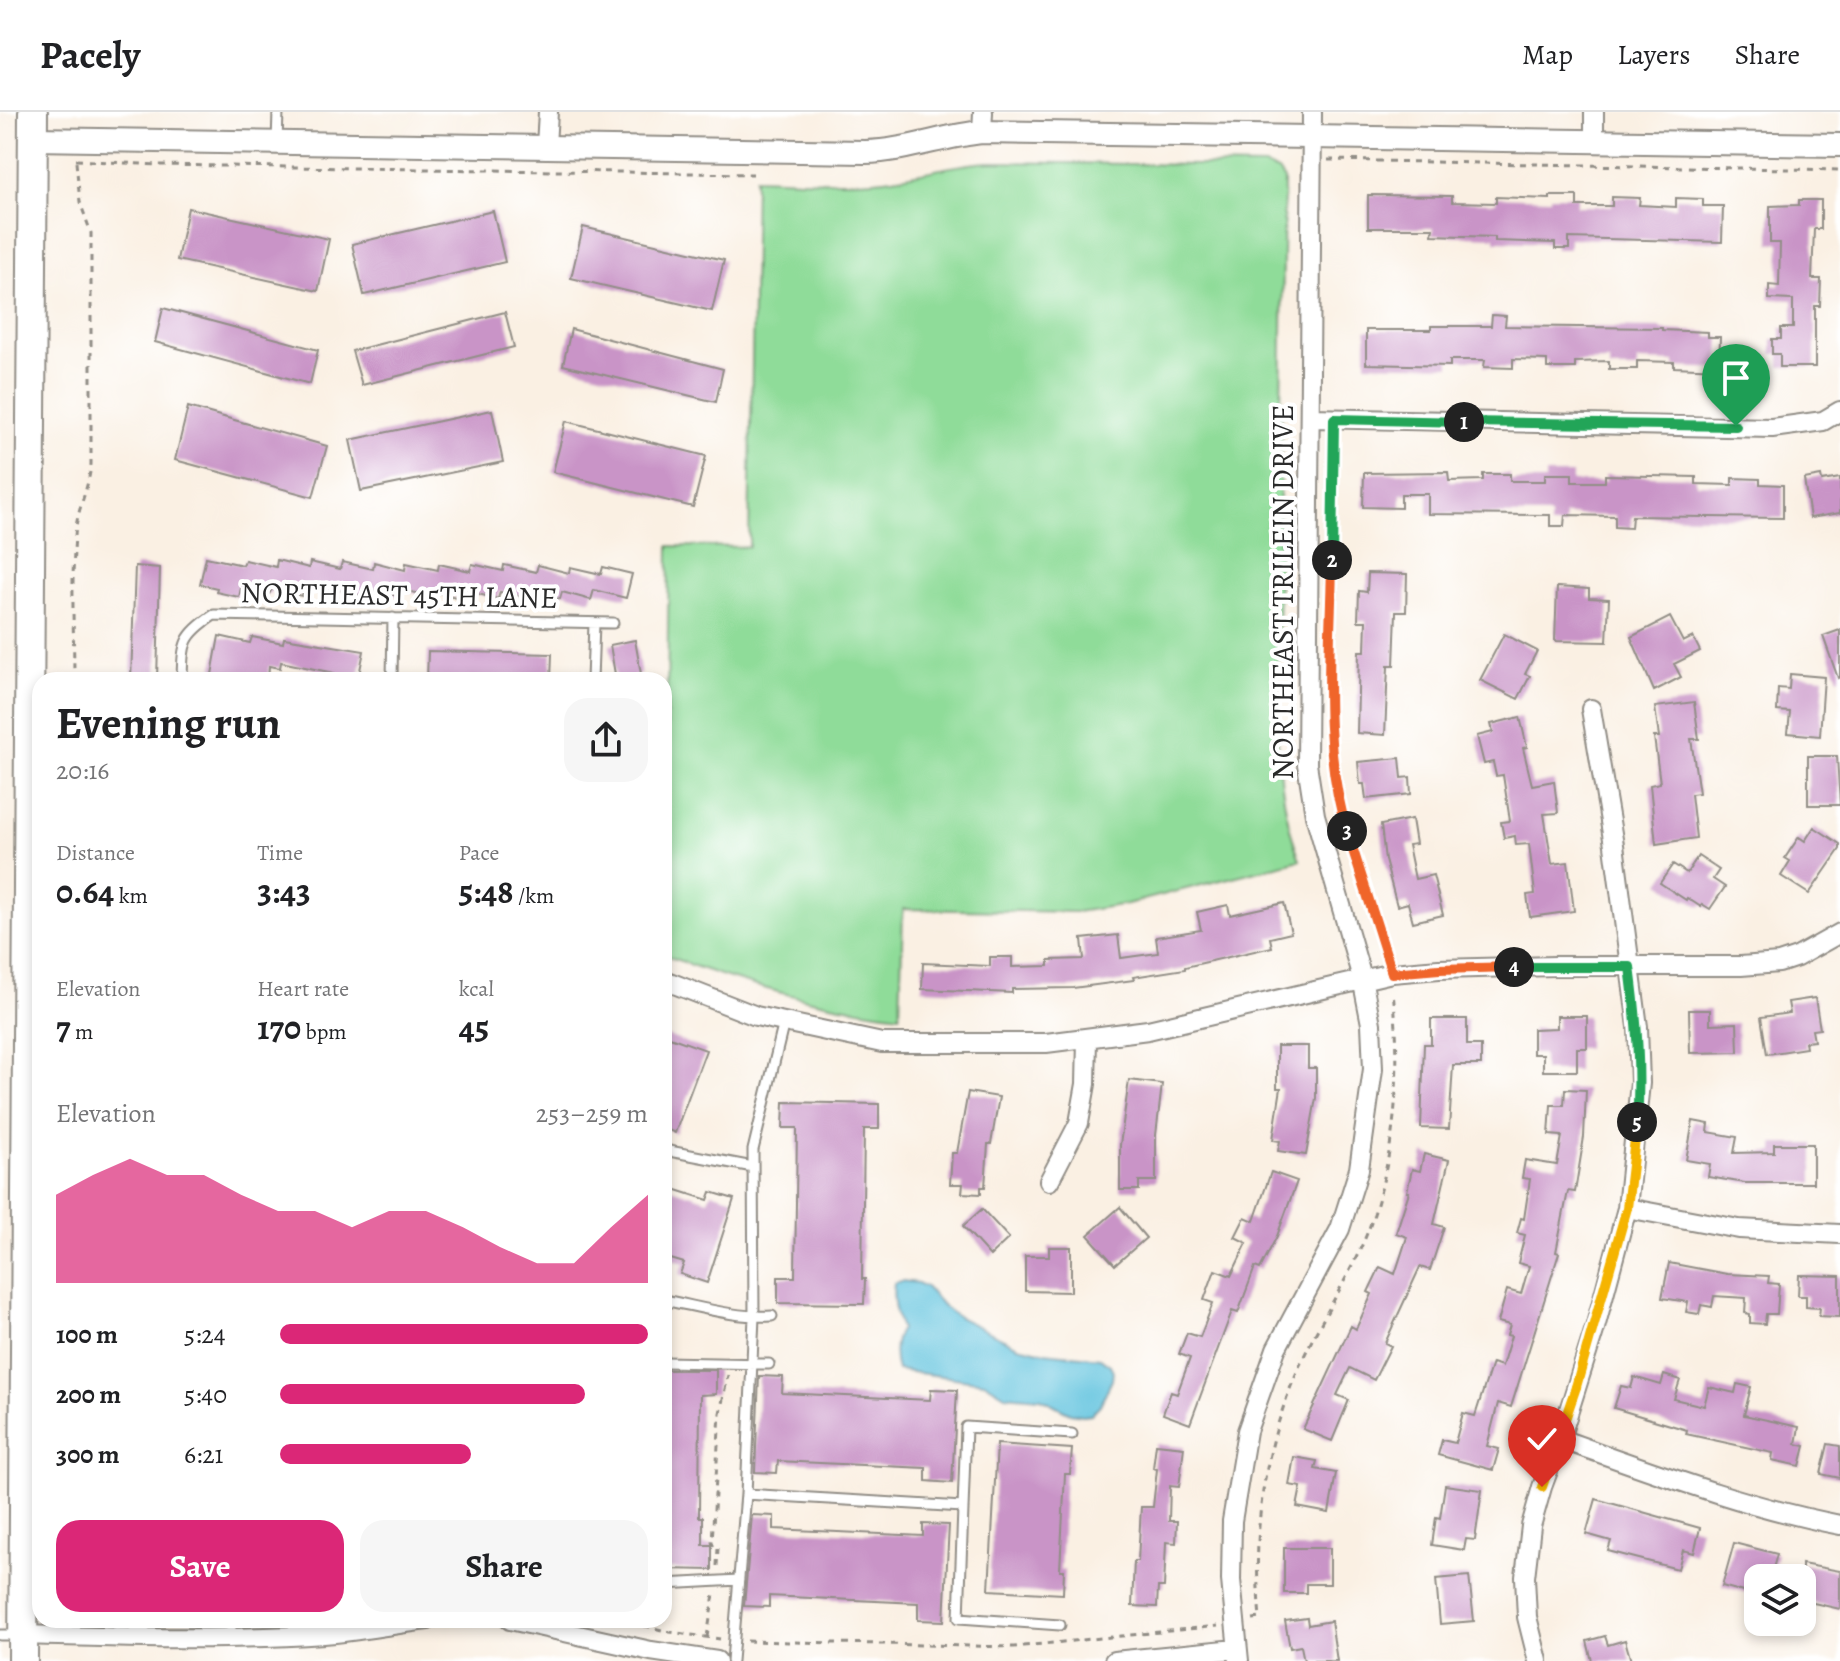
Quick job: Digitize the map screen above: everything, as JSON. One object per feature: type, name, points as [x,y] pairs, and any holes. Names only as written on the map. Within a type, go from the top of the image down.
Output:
[{"type":"main road","points":[[33,126],[35,672]]},
{"type":"main road","points":[[15,1644],[32,934]]},
{"type":"street","points":[[546,146],[548,112]]},
{"type":"street","name":"NORTHEAST TRILEIN DRIVE","points":[[1238,1655],[1231,1580],[1232,1521],[1247,1431],[1276,1349],[1340,1229],[1359,1169],[1373,1069],[1371,1024],[1362,978],[1315,815],[1307,764],[1312,112]]},
{"type":"street","points":[[1594,112],[1594,140]]},
{"type":"street","points":[[33,126],[76,151],[277,142],[875,152],[909,148],[983,122],[1313,136],[1840,145]]},
{"type":"street","points":[[1311,418],[1772,428],[1823,421],[1840,411]]},
{"type":"street","points":[[1538,1661],[1527,1617],[1525,1577],[1531,1526],[1595,1328],[1627,1208],[1640,1083],[1638,1027],[1614,845],[1591,709]]},
{"type":"street","points":[[672,983],[756,1016],[882,1043],[1046,1043],[1148,1030],[1392,973],[1439,969],[1779,963],[1815,949],[1840,933]]},
{"type":"street","points":[[1049,1181],[1079,1123],[1086,1084],[1087,1039]]},
{"type":"street","points":[[1627,1208],[1739,1229],[1840,1234]]},
{"type":"street","points":[[1560,1439],[1689,1483],[1840,1525]]},
{"type":"street","points":[[15,1644],[179,1639],[231,1629],[326,1634],[370,1628]]},
{"type":"street","points":[[546,1628],[651,1651],[717,1661]]},
{"type":"street","points":[[1114,1661],[1238,1655]]},
{"type":"lane","points":[[277,142],[278,112]]},
{"type":"lane","name":"NORTHEAST 45TH LANE","points":[[182,672],[183,647],[195,628],[214,615],[613,623]]},
{"type":"lane","points":[[392,672],[393,618]]},
{"type":"lane","points":[[592,672],[594,623]]},
{"type":"lane","points":[[732,1661],[746,1494],[754,1317],[753,1150],[784,1022]]},
{"type":"lane","points":[[672,1152],[753,1167]]},
{"type":"lane","points":[[672,1302],[754,1317],[772,1316]]},
{"type":"lane","points":[[672,1362],[769,1364]]},
{"type":"lane","points":[[1060,1625],[959,1618],[966,1427],[1072,1434]]},
{"type":"lane","points":[[746,1494],[963,1507]]},
{"type":"lane","points":[[672,1584],[739,1580]]},
{"type":"path","points":[[74,672],[75,536],[78,512],[90,480],[92,451],[91,233],[80,202],[76,151],[753,174]]},
{"type":"path","points":[[1312,160],[1840,170]]},
{"type":"path","points":[[661,1628],[734,1640],[1014,1647],[1206,1629],[1260,1618],[1256,1581],[1257,1536],[1270,1449],[1296,1373],[1353,1266],[1373,1217],[1392,1136],[1397,1075],[1398,1042],[1392,973],[1343,818],[1331,752],[1334,419]]},
{"type":"path","points":[[707,1637],[718,1548],[714,1548],[712,1542],[720,1413],[732,1363]]},
{"type":"green space","points":[[992,162],[1265,166],[1278,171],[1284,180],[1277,722],[1283,792],[1300,860],[1127,904],[1076,912],[903,909],[900,1015],[839,1006],[780,992],[672,958],[672,672],[667,672],[669,546],[749,547],[755,178],[863,181]]},
{"type":"water","points":[[902,1281],[926,1287],[956,1316],[1018,1346],[1100,1358],[1113,1371],[1100,1405],[1091,1414],[1070,1413],[1041,1398],[1005,1395],[984,1382],[897,1370],[894,1349],[901,1329],[893,1289],[894,1283]]},
{"type":"building","points":[[1368,195],[1452,196],[1452,202],[1496,203],[1496,197],[1550,199],[1550,196],[1577,196],[1577,206],[1612,206],[1612,197],[1640,198],[1639,205],[1676,207],[1676,198],[1703,199],[1703,206],[1723,206],[1722,242],[1569,238],[1569,249],[1555,249],[1555,243],[1432,235],[1433,228],[1368,228]]},
{"type":"building","points":[[1799,200],[1821,200],[1821,229],[1814,229],[1812,279],[1821,279],[1820,306],[1815,306],[1815,367],[1780,367],[1780,354],[1772,354],[1772,339],[1781,339],[1781,328],[1793,328],[1793,300],[1769,299],[1769,285],[1779,286],[1780,243],[1770,243],[1770,206],[1799,205]]},
{"type":"building","points":[[188,208],[329,239],[318,291],[177,260]]},
{"type":"building","points":[[493,211],[505,262],[364,295],[352,244]]},
{"type":"building","points":[[583,227],[724,260],[712,311],[571,278]]},
{"type":"building","points":[[163,308],[318,350],[310,384],[155,342]]},
{"type":"building","points":[[505,312],[514,347],[362,385],[352,351]]},
{"type":"building","points":[[1492,315],[1506,316],[1505,326],[1662,328],[1708,332],[1708,337],[1720,337],[1719,369],[1674,367],[1674,362],[1637,361],[1637,369],[1609,369],[1609,361],[1575,362],[1575,368],[1547,368],[1547,360],[1513,359],[1513,368],[1484,367],[1485,360],[1450,360],[1450,366],[1366,364],[1366,330],[1491,326]]},
{"type":"building","points":[[571,329],[723,369],[716,402],[563,365]]},
{"type":"building","points":[[188,407],[327,446],[313,497],[175,460]]},
{"type":"building","points":[[492,410],[503,462],[361,491],[350,440]]},
{"type":"building","points":[[566,421],[706,456],[693,507],[553,472]]},
{"type":"building","points":[[1448,472],[1449,481],[1483,480],[1483,474],[1510,474],[1510,481],[1545,481],[1545,474],[1572,474],[1572,482],[1605,482],[1605,475],[1696,477],[1696,484],[1732,485],[1732,478],[1760,479],[1760,484],[1783,485],[1783,518],[1632,516],[1631,528],[1615,527],[1615,516],[1565,515],[1564,526],[1550,526],[1550,515],[1428,514],[1428,494],[1401,494],[1401,508],[1363,507],[1364,473]]},
{"type":"building","points":[[1821,476],[1822,481],[1840,478],[1840,513],[1810,518],[1804,479]]},
{"type":"building","points":[[206,557],[243,565],[245,560],[276,567],[277,560],[309,568],[310,562],[340,569],[342,562],[373,569],[374,562],[405,570],[406,563],[438,570],[439,564],[470,571],[472,564],[503,571],[504,565],[536,572],[538,565],[569,573],[570,567],[601,574],[603,567],[632,574],[626,598],[594,590],[591,600],[562,592],[560,599],[532,592],[528,598],[500,592],[498,599],[466,591],[464,599],[436,592],[435,597],[402,590],[398,596],[368,589],[366,597],[334,589],[333,595],[304,588],[302,596],[272,589],[269,594],[241,588],[239,597],[216,592],[217,588],[200,584]]},
{"type":"building","points":[[135,566],[160,568],[157,672],[131,672]]},
{"type":"building","points":[[1368,573],[1407,574],[1406,612],[1396,612],[1394,666],[1388,666],[1385,735],[1357,733],[1359,651],[1365,651],[1366,621],[1358,621],[1359,591],[1367,592]]},
{"type":"building","points":[[1557,587],[1589,589],[1589,598],[1609,599],[1607,642],[1555,641]]},
{"type":"building","points":[[1670,617],[1683,642],[1693,637],[1700,651],[1674,664],[1681,677],[1654,691],[1631,637]]},
{"type":"building","points":[[1840,630],[1840,677],[1838,678],[1823,636]]},
{"type":"building","points":[[1504,634],[1537,651],[1525,674],[1530,676],[1518,699],[1480,680]]},
{"type":"building","points":[[219,636],[250,643],[252,637],[283,643],[284,638],[364,651],[360,672],[329,672],[281,662],[280,668],[269,666],[269,672],[212,672]]},
{"type":"building","points":[[635,640],[641,672],[615,672],[610,645]]},
{"type":"building","points":[[428,651],[552,654],[551,672],[427,672]]},
{"type":"building","points":[[1790,674],[1824,677],[1820,736],[1788,733],[1790,712],[1777,711],[1778,688],[1789,689]]},
{"type":"building","points":[[1694,702],[1699,739],[1691,739],[1699,793],[1691,794],[1696,838],[1656,844],[1650,785],[1660,783],[1654,737],[1659,737],[1655,707]]},
{"type":"building","points":[[1520,717],[1527,747],[1523,748],[1532,785],[1554,781],[1558,813],[1544,814],[1552,864],[1568,862],[1574,911],[1530,917],[1527,895],[1535,894],[1529,844],[1516,845],[1515,836],[1504,838],[1501,822],[1510,821],[1503,775],[1496,776],[1493,762],[1484,764],[1477,736],[1493,732],[1491,724]]},
{"type":"building","points":[[1808,756],[1837,756],[1840,805],[1808,805]]},
{"type":"building","points":[[1400,758],[1402,778],[1410,777],[1411,794],[1366,799],[1364,784],[1360,784],[1358,762]]},
{"type":"building","points":[[1412,819],[1416,844],[1408,845],[1415,879],[1433,875],[1443,915],[1413,922],[1408,903],[1397,906],[1385,860],[1381,825]]},
{"type":"building","points":[[1814,827],[1840,844],[1840,849],[1809,894],[1781,876],[1790,861],[1785,858],[1799,837],[1805,841]]},
{"type":"building","points":[[1698,856],[1719,870],[1713,879],[1725,887],[1710,909],[1686,900],[1660,883],[1673,864],[1687,873]]},
{"type":"building","points":[[1284,903],[1291,933],[1270,938],[1272,947],[1185,969],[1073,988],[1012,989],[1012,993],[922,989],[923,963],[990,966],[990,957],[1012,957],[1012,967],[1049,966],[1049,960],[1084,959],[1082,939],[1118,935],[1121,958],[1158,953],[1156,937],[1201,930],[1197,912],[1228,905],[1230,915]]},
{"type":"building","points":[[1815,998],[1820,1029],[1812,1030],[1814,1041],[1805,1042],[1806,1048],[1767,1054],[1761,1017],[1790,1013],[1788,1002]]},
{"type":"building","points":[[1689,1010],[1710,1010],[1710,1024],[1737,1023],[1738,1052],[1690,1053]]},
{"type":"building","points":[[1557,1016],[1587,1016],[1587,1048],[1577,1048],[1577,1071],[1543,1071],[1543,1054],[1533,1054],[1533,1029],[1557,1028]]},
{"type":"building","points":[[1431,1019],[1467,1019],[1467,1045],[1481,1045],[1481,1065],[1453,1065],[1449,1129],[1421,1128],[1424,1044],[1431,1044]]},
{"type":"building","points":[[672,1038],[706,1050],[675,1133],[672,1132]]},
{"type":"building","points":[[1277,1046],[1308,1046],[1308,1068],[1316,1068],[1316,1098],[1306,1155],[1278,1151],[1280,1141],[1273,1140],[1281,1088],[1277,1088]]},
{"type":"building","points":[[1129,1080],[1162,1084],[1156,1135],[1156,1181],[1139,1181],[1139,1190],[1120,1190],[1120,1145]]},
{"type":"building","points":[[1565,1089],[1586,1090],[1584,1137],[1575,1192],[1568,1191],[1556,1252],[1559,1253],[1511,1407],[1498,1403],[1487,1446],[1499,1449],[1493,1470],[1438,1455],[1442,1440],[1455,1443],[1463,1413],[1475,1416],[1492,1363],[1502,1366],[1511,1336],[1507,1335],[1510,1325],[1498,1322],[1507,1290],[1521,1294],[1529,1266],[1518,1263],[1525,1235],[1517,1233],[1521,1218],[1524,1219],[1530,1179],[1522,1178],[1525,1160],[1557,1165],[1562,1136],[1549,1135],[1551,1105],[1564,1105]]},
{"type":"building","points":[[968,1092],[999,1097],[991,1144],[988,1144],[985,1187],[981,1187],[981,1194],[962,1193],[963,1184],[950,1184],[952,1153],[957,1153]]},
{"type":"building","points":[[784,1102],[879,1104],[879,1129],[864,1129],[864,1304],[778,1303],[778,1277],[795,1277],[797,1128],[783,1128]]},
{"type":"building","points":[[1693,1121],[1709,1124],[1708,1132],[1737,1137],[1734,1153],[1774,1152],[1774,1144],[1813,1144],[1813,1183],[1745,1183],[1708,1177],[1710,1164],[1686,1160]]},
{"type":"building","points":[[1424,1154],[1449,1160],[1434,1224],[1444,1227],[1430,1270],[1420,1267],[1385,1343],[1391,1346],[1374,1380],[1350,1368],[1337,1395],[1349,1400],[1332,1441],[1303,1429],[1351,1326],[1356,1329],[1380,1267],[1395,1274],[1407,1237],[1396,1233],[1409,1192],[1412,1169],[1420,1171]]},
{"type":"building","points":[[1271,1172],[1297,1181],[1277,1236],[1260,1269],[1255,1267],[1238,1313],[1232,1311],[1190,1424],[1163,1414],[1171,1392],[1177,1394],[1190,1358],[1179,1354],[1187,1333],[1200,1337],[1213,1303],[1204,1300],[1215,1270],[1231,1276],[1247,1243],[1235,1237],[1245,1217],[1254,1221]]},
{"type":"building","points":[[672,1189],[708,1200],[711,1192],[734,1199],[707,1283],[680,1274],[684,1263],[672,1259]]},
{"type":"building","points":[[1120,1207],[1146,1238],[1115,1265],[1088,1235]]},
{"type":"building","points":[[982,1209],[1009,1238],[990,1256],[963,1226]]},
{"type":"building","points":[[1049,1247],[1071,1247],[1071,1292],[1025,1291],[1025,1256],[1049,1256]]},
{"type":"building","points":[[1669,1263],[1727,1274],[1769,1276],[1768,1283],[1779,1284],[1777,1314],[1766,1314],[1765,1324],[1750,1323],[1750,1314],[1745,1313],[1746,1298],[1714,1296],[1712,1307],[1701,1305],[1699,1314],[1686,1312],[1688,1302],[1662,1298]]},
{"type":"building","points":[[1799,1275],[1840,1276],[1840,1317],[1819,1316],[1820,1308],[1806,1307],[1806,1296],[1798,1296]]},
{"type":"building","points":[[672,1370],[716,1370],[716,1394],[700,1395],[699,1517],[703,1517],[703,1545],[712,1545],[712,1570],[672,1569]]},
{"type":"building","points":[[1664,1375],[1680,1380],[1674,1399],[1704,1406],[1709,1387],[1735,1393],[1737,1384],[1751,1387],[1744,1415],[1799,1427],[1796,1444],[1805,1446],[1800,1466],[1772,1460],[1773,1453],[1686,1434],[1687,1430],[1614,1408],[1621,1386],[1631,1388],[1634,1377],[1661,1385]]},
{"type":"building","points":[[759,1376],[783,1377],[782,1393],[930,1400],[931,1389],[957,1390],[952,1483],[926,1481],[926,1468],[778,1461],[777,1473],[755,1472]]},
{"type":"building","points":[[997,1444],[1072,1449],[1070,1474],[1065,1474],[1060,1570],[1064,1570],[1063,1594],[989,1590]]},
{"type":"building","points":[[1156,1444],[1184,1447],[1179,1487],[1170,1486],[1169,1521],[1177,1521],[1176,1543],[1166,1542],[1164,1587],[1158,1587],[1157,1607],[1132,1606],[1141,1507],[1153,1507]]},
{"type":"building","points":[[1828,1444],[1840,1446],[1840,1478],[1821,1474]]},
{"type":"building","points":[[1294,1457],[1317,1461],[1315,1469],[1336,1473],[1329,1513],[1297,1507],[1301,1487],[1289,1485]]},
{"type":"building","points":[[1445,1485],[1482,1490],[1475,1540],[1466,1539],[1464,1550],[1432,1545]]},
{"type":"building","points":[[1596,1499],[1700,1528],[1694,1553],[1683,1550],[1678,1569],[1608,1551],[1611,1541],[1586,1534]]},
{"type":"building","points":[[752,1515],[774,1516],[774,1529],[923,1536],[923,1524],[949,1525],[944,1621],[918,1620],[918,1603],[769,1596],[769,1607],[744,1606]]},
{"type":"building","points":[[1734,1543],[1777,1554],[1774,1564],[1744,1564],[1744,1592],[1722,1586]]},
{"type":"building","points":[[1284,1548],[1330,1548],[1330,1584],[1306,1584],[1306,1593],[1284,1593]]},
{"type":"building","points":[[1816,1567],[1840,1571],[1840,1609],[1816,1604]]},
{"type":"building","points":[[1469,1576],[1474,1621],[1440,1624],[1436,1579]]},
{"type":"building","points":[[1307,1618],[1308,1625],[1331,1621],[1337,1661],[1304,1661],[1301,1646],[1290,1648],[1285,1621]]},
{"type":"building","points":[[1605,1636],[1608,1645],[1625,1640],[1631,1661],[1592,1661],[1587,1641]]},
{"type":"route","points":[[1542,1487],[1595,1328],[1627,1208],[1640,1083],[1638,1027],[1630,967],[1555,966],[1392,973],[1343,818],[1331,752],[1334,419],[1736,426]]}]
